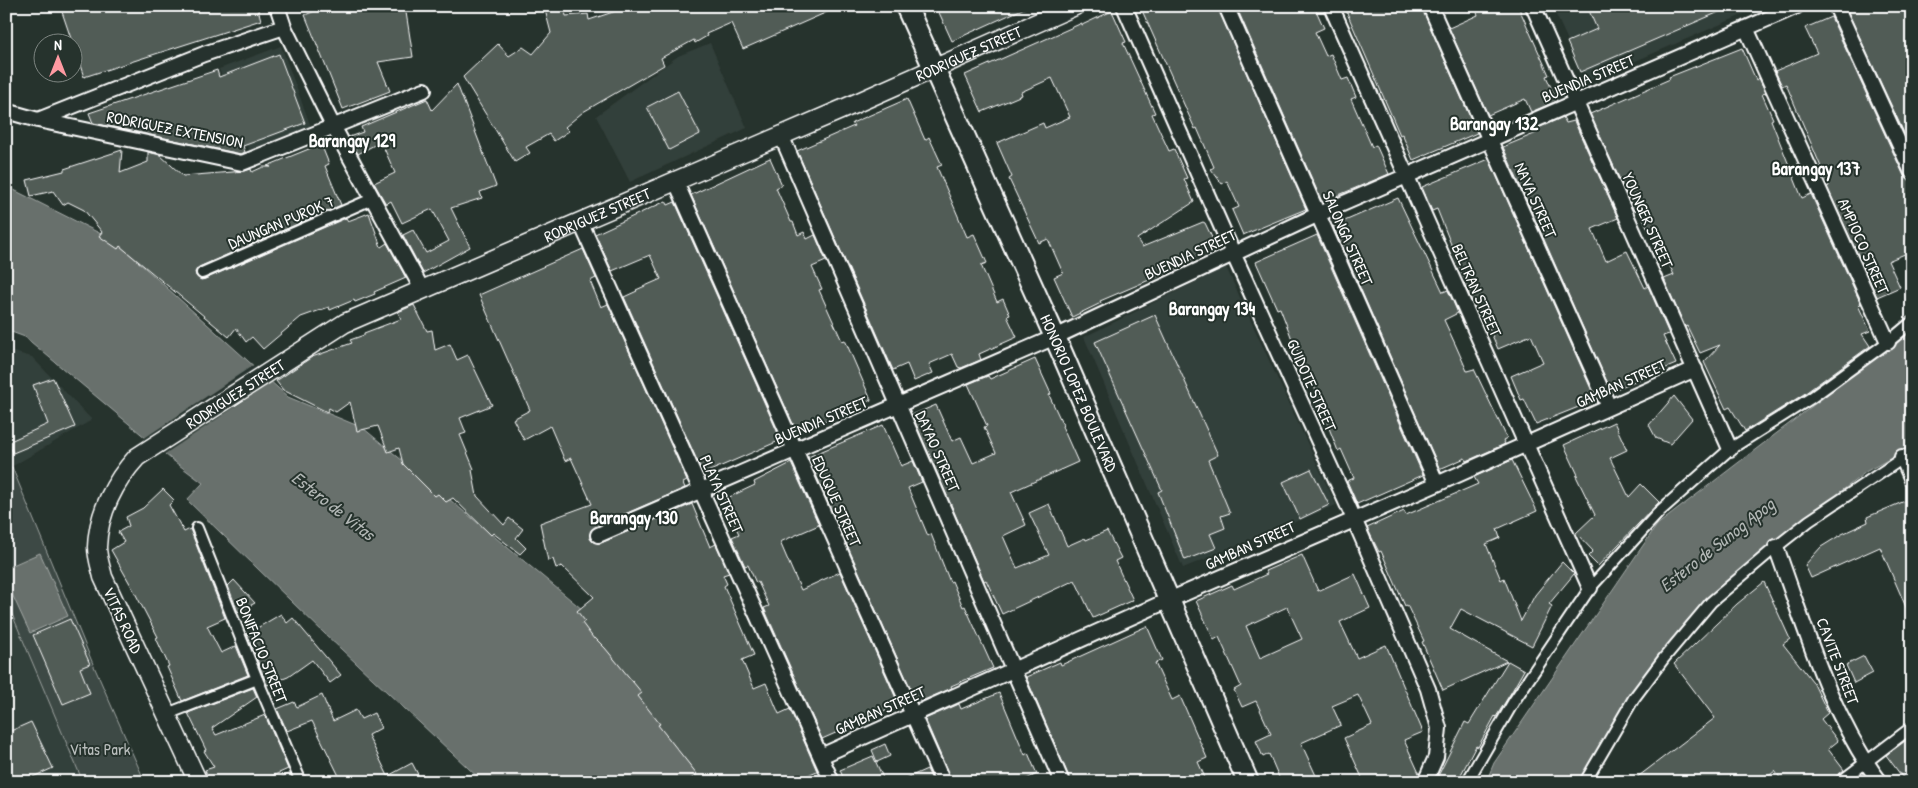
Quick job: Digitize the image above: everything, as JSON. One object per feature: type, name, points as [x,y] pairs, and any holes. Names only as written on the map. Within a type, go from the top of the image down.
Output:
[{"type":"main road","name":"HONORIO LOPEZ BOULEVARD","points":[[906,6],[1054,337],[1248,782]]},
{"type":"street","points":[[277,6],[284,27],[334,129],[422,289]]},
{"type":"street","name":"RODRIGUEZ STREET","points":[[136,456],[345,323],[1075,6]]},
{"type":"street","name":"GUIDOTE STREET","points":[[1124,6],[1233,253],[1354,519],[1428,689],[1439,728],[1436,757],[1424,782]]},
{"type":"street","name":"SALONGA STREET","points":[[1226,6],[1437,484]]},
{"type":"street","name":"BELTRAN STREET","points":[[1331,6],[1590,588]]},
{"type":"street","name":"NAVA STREET","points":[[1430,6],[1609,407]]},
{"type":"street","name":"YOUNGER STREET","points":[[1533,6],[1730,449]]},
{"type":"street","name":"BUENDIA STREET","points":[[598,535],[899,406],[1054,337],[1319,214],[1797,6]]},
{"type":"street","points":[[1836,6],[1912,172]]},
{"type":"street","points":[[38,120],[204,54],[284,27]]},
{"type":"street","name":"AMPIOCO STREET","points":[[1746,28],[1888,342]]},
{"type":"street","name":"RODRIGUEZ EXTENSION","points":[[6,111],[38,120],[242,163],[334,129],[424,90]]},
{"type":"street","name":"DAYAO STREET","points":[[781,135],[1062,782]]},
{"type":"street","name":"EDUQUE STREET","points":[[675,180],[944,782]]},
{"type":"street","name":"DAUNGAN PUROK 7","points":[[202,272],[372,199]]},
{"type":"street","name":"PLAYA STREET","points":[[580,221],[832,782]]},
{"type":"street","points":[[1467,782],[1514,701],[1590,588],[1661,510],[1730,449],[1811,398],[1888,342],[1912,322]]},
{"type":"street","name":"GAMBAN STREET","points":[[821,756],[1169,600],[1437,484],[1695,369]]},
{"type":"street","points":[[1585,782],[1634,698],[1664,658],[1711,602],[1809,521],[1907,454],[1912,480]]},
{"type":"street","name":"VITAS ROAD","points":[[136,456],[115,485],[101,519],[97,548],[103,577],[198,782]]},
{"type":"street","name":"BONIFACIO STREET","points":[[197,528],[257,679],[301,782]]},
{"type":"street","name":"CAVITE STREET","points":[[1776,547],[1834,705],[1866,762],[1880,782]]},
{"type":"street","points":[[167,714],[257,679]]},
{"type":"street","points":[[1840,782],[1912,727]]},
{"type":"shaded area","points":[[1552,6],[1763,6],[1587,82]]},
{"type":"shaded area","points":[[710,43],[747,128],[630,182],[596,116],[678,56]]},
{"type":"shaded area","points":[[281,46],[311,127],[249,150],[219,69]]},
{"type":"shaded area","points":[[1226,267],[1336,505],[1183,568],[1084,337]]},
{"type":"shaded area","points":[[6,350],[32,357],[92,420],[6,470]]},
{"type":"shaded area","points":[[6,600],[42,685],[83,782],[6,782]]},
{"type":"green space","name":"Vitas Park","points":[[12,467],[93,664],[145,782],[83,782],[6,600],[6,470]]},
{"type":"green space","points":[[293,772],[297,782],[271,782]]},
{"type":"water","name":"Estero de Vitas","points":[[6,186],[115,241],[288,397],[363,428],[617,638],[712,782],[483,782],[325,634],[187,500],[203,483],[171,459],[25,337],[6,330]]},
{"type":"water","name":"Estero de Sunog Apog","points":[[1912,328],[1912,447],[1867,471],[1764,552],[1687,620],[1639,684],[1578,782],[1486,782],[1494,763],[1657,525]]},
{"type":"water","points":[[40,553],[68,616],[30,633],[6,581],[6,568]]},
{"type":"pier","points":[[255,364],[274,381],[163,455],[143,439]]},
{"type":"building","points":[[60,6],[257,6],[261,20],[84,77],[82,71],[82,32],[69,32]]},
{"type":"building","points":[[327,6],[405,6],[413,57],[378,62],[390,91],[343,109],[305,15]]},
{"type":"building","points":[[544,6],[564,6],[566,16],[588,14],[589,20],[631,6],[841,6],[743,49],[731,23],[706,34],[707,36],[695,43],[694,40],[661,58],[664,65],[583,112],[565,127],[569,131],[554,141],[549,134],[526,147],[530,153],[515,162],[463,77],[498,44],[509,56],[523,47],[533,54],[551,33]]},
{"type":"building","points":[[936,6],[1029,6],[952,41]]},
{"type":"building","points":[[1140,6],[1217,6],[1306,209],[1243,235],[1232,210],[1239,207],[1227,181],[1222,184],[1211,169],[1214,167]]},
{"type":"building","points":[[1236,6],[1314,6],[1324,28],[1315,32],[1326,56],[1331,54],[1342,80],[1348,78],[1356,97],[1351,99],[1372,147],[1376,145],[1389,174],[1322,202]]},
{"type":"building","points":[[1344,6],[1421,6],[1477,133],[1413,160],[1402,134],[1400,135]]},
{"type":"building","points":[[1484,6],[1518,6],[1549,75],[1546,76],[1557,101],[1531,112],[1525,99],[1488,115],[1449,28],[1478,15],[1476,10]]},
{"type":"building","points":[[1587,6],[1733,6],[1580,72],[1567,42],[1597,29]]},
{"type":"building","points":[[1846,6],[1912,6],[1912,150],[1847,10]]},
{"type":"building","points":[[1112,11],[1126,42],[1123,43],[1155,113],[1152,114],[1169,151],[1174,149],[1187,178],[1184,179],[1194,202],[1137,239],[1142,247],[1203,222],[1217,248],[1181,264],[1182,266],[1100,301],[1101,303],[1072,317],[1054,277],[1063,273],[1048,239],[1039,243],[1009,179],[1012,177],[997,143],[1043,123],[1045,128],[1070,117],[1052,78],[1021,92],[1022,95],[982,112],[965,75]]},
{"type":"building","points":[[1831,17],[1904,176],[1912,181],[1912,251],[1888,261],[1900,287],[1877,297],[1827,187],[1829,186],[1786,84],[1782,86],[1775,71],[1817,53],[1805,28]]},
{"type":"building","points":[[1742,48],[1756,80],[1759,78],[1766,93],[1762,94],[1802,198],[1811,194],[1861,304],[1858,305],[1870,331],[1862,334],[1870,346],[1804,394],[1745,431],[1730,407],[1726,409],[1704,362],[1720,345],[1700,353],[1687,326],[1685,327],[1664,279],[1674,275],[1652,227],[1648,229],[1639,209],[1634,211],[1590,114],[1670,79],[1669,77]]},
{"type":"building","points":[[279,54],[305,123],[243,146],[245,152],[241,154],[93,123],[89,113],[217,70],[219,77]]},
{"type":"building","points":[[457,84],[496,186],[480,192],[482,198],[451,208],[470,247],[423,273],[403,235],[413,230],[426,253],[449,241],[432,209],[402,223],[391,201],[386,204],[374,183],[395,173],[383,146],[379,147],[378,143],[358,154],[349,137],[363,132],[361,127],[427,99],[432,110]]},
{"type":"building","points":[[678,91],[700,134],[669,150],[647,107]]},
{"type":"building","points":[[907,99],[925,140],[929,137],[942,165],[937,167],[967,237],[974,234],[987,263],[981,265],[997,302],[1003,299],[1010,315],[1007,316],[1017,337],[979,354],[981,360],[961,368],[958,367],[952,354],[929,364],[933,373],[914,381],[907,364],[893,370],[797,151],[854,126],[852,123]]},
{"type":"building","points":[[1563,117],[1566,123],[1574,121],[1618,218],[1592,229],[1606,261],[1627,251],[1645,288],[1648,286],[1669,334],[1663,336],[1676,364],[1611,391],[1503,147],[1539,132],[1538,128]]},
{"type":"building","points":[[321,144],[329,164],[325,166],[341,205],[199,267],[195,272],[196,276],[201,280],[205,279],[346,218],[348,221],[369,213],[381,247],[387,243],[406,278],[355,302],[354,300],[330,310],[329,307],[301,317],[263,349],[252,337],[246,342],[236,328],[229,337],[120,246],[118,249],[99,236],[102,232],[84,210],[68,202],[63,205],[53,191],[31,196],[27,180],[64,171],[64,169],[122,150],[120,173],[148,162],[148,152],[160,155],[183,176],[251,169],[252,172],[263,167],[271,167],[267,166]]},
{"type":"building","points":[[770,158],[782,185],[776,188],[798,235],[804,232],[807,239],[815,235],[826,261],[812,267],[822,289],[819,290],[842,341],[845,340],[871,400],[797,433],[691,195]]},
{"type":"building","points":[[1489,159],[1596,400],[1536,424],[1524,399],[1521,400],[1511,376],[1543,362],[1531,335],[1498,349],[1479,305],[1474,306],[1437,209],[1432,211],[1422,187]]},
{"type":"building","points":[[1398,198],[1443,292],[1448,290],[1458,313],[1444,320],[1467,371],[1474,369],[1507,438],[1503,440],[1505,444],[1467,461],[1465,458],[1442,468],[1439,468],[1333,226]]},
{"type":"building","points":[[666,201],[668,205],[675,202],[781,440],[703,474],[624,297],[661,279],[650,255],[612,271],[595,234]]},
{"type":"building","points":[[1317,235],[1423,475],[1357,504],[1347,481],[1354,478],[1341,449],[1338,451],[1320,405],[1322,404],[1280,308],[1277,309],[1256,262]]},
{"type":"building","points":[[583,249],[596,278],[590,281],[601,307],[608,304],[687,481],[683,483],[685,488],[595,527],[591,530],[590,538],[593,542],[601,543],[692,504],[710,547],[716,544],[729,573],[723,575],[727,584],[724,586],[754,655],[742,660],[754,688],[766,683],[779,714],[790,709],[817,771],[792,782],[687,782],[697,774],[658,725],[660,724],[638,696],[642,693],[582,623],[585,621],[577,611],[594,597],[562,566],[556,568],[553,559],[548,561],[540,523],[592,504],[571,458],[565,461],[550,426],[524,440],[513,419],[530,410],[479,295]]},
{"type":"building","points":[[414,305],[427,331],[432,330],[435,350],[450,344],[457,360],[468,355],[492,405],[460,418],[466,433],[460,435],[474,469],[472,470],[477,496],[504,525],[509,518],[523,529],[516,538],[526,548],[520,554],[493,533],[491,535],[453,498],[446,502],[438,494],[435,496],[403,464],[399,448],[388,452],[378,426],[357,431],[350,402],[336,412],[329,408],[327,412],[283,390],[276,381],[312,357],[352,343],[350,340],[364,335],[364,333],[401,319],[398,312]]},
{"type":"building","points":[[1155,315],[1218,455],[1208,460],[1230,513],[1221,516],[1225,528],[1210,534],[1216,548],[1185,560],[1158,492],[1162,490],[1095,342]]},
{"type":"building","points":[[1035,359],[1078,462],[1011,492],[1026,525],[1003,536],[1017,568],[1049,555],[1029,513],[1049,504],[1067,546],[1107,531],[1121,558],[1115,561],[1133,600],[1093,618],[1075,580],[1002,614],[986,580],[984,581],[912,415],[936,405],[952,441],[961,437],[973,463],[996,453],[984,427],[987,426],[968,384],[988,376],[990,379]]},
{"type":"building","points":[[53,378],[75,427],[13,453],[8,442],[48,424],[33,385]]},
{"type":"building","points":[[1674,396],[1692,419],[1670,444],[1656,438],[1649,425]]},
{"type":"building","points":[[1614,422],[1627,450],[1610,458],[1629,497],[1641,484],[1659,502],[1598,566],[1588,556],[1593,551],[1576,533],[1595,515],[1576,476],[1578,475],[1564,445]]},
{"type":"building","points":[[883,425],[901,466],[913,461],[922,482],[908,488],[928,536],[931,534],[950,582],[952,581],[963,607],[965,606],[993,668],[917,703],[808,457]]},
{"type":"building","points":[[1512,460],[1537,511],[1497,529],[1500,538],[1486,544],[1501,580],[1504,578],[1521,621],[1535,595],[1562,562],[1574,574],[1549,604],[1552,606],[1532,646],[1461,609],[1450,629],[1507,661],[1443,690],[1422,642],[1424,641],[1407,605],[1405,606],[1381,551],[1379,552],[1367,528],[1404,511],[1406,515],[1478,484],[1474,477]]},
{"type":"building","points":[[791,463],[819,525],[780,542],[792,570],[801,590],[840,572],[899,705],[822,739],[764,608],[769,606],[748,565],[745,566],[732,537],[739,534],[723,500],[755,485],[754,482]]},
{"type":"building","points":[[1311,469],[1329,505],[1300,519],[1283,482]]},
{"type":"building","points":[[163,489],[174,500],[169,505],[184,532],[190,529],[225,618],[207,626],[221,653],[236,646],[248,675],[182,701],[156,638],[158,637],[111,550],[124,542],[118,532],[129,526],[126,517],[143,508]]},
{"type":"building","points":[[1912,498],[1912,621],[1880,547],[1811,578],[1805,565],[1821,547],[1842,534],[1868,522],[1867,517]]},
{"type":"building","points":[[1302,555],[1318,591],[1355,574],[1370,608],[1340,622],[1357,658],[1386,645],[1423,732],[1404,740],[1419,773],[1416,782],[1364,782],[1344,738],[1372,725],[1358,695],[1332,706],[1341,725],[1301,743],[1319,782],[1281,782],[1269,754],[1263,757],[1256,741],[1271,734],[1256,701],[1242,707],[1234,690],[1241,686],[1219,637],[1214,640],[1196,601],[1232,585],[1234,589],[1267,574],[1265,571]],"holes":[[[1287,607],[1302,639],[1260,658],[1246,626]]]},
{"type":"building","points":[[234,580],[255,603],[238,612],[228,586]]},
{"type":"building","points":[[1764,582],[1790,639],[1783,644],[1813,682],[1828,713],[1821,719],[1838,741],[1828,749],[1844,770],[1835,777],[1833,782],[1783,782],[1775,771],[1761,782],[1631,782],[1715,718],[1674,664],[1737,604]]},
{"type":"building","points":[[281,614],[287,623],[293,618],[341,675],[330,683],[312,660],[288,677],[267,685],[247,634]]},
{"type":"building","points":[[70,619],[90,664],[80,668],[90,693],[63,704],[33,635]]},
{"type":"building","points":[[1147,626],[1162,660],[1155,663],[1172,700],[1180,696],[1207,758],[1198,762],[1207,782],[1071,782],[1026,677],[1060,662],[1061,665]]},
{"type":"building","points":[[1864,656],[1873,673],[1854,683],[1846,665]]},
{"type":"building","points":[[1508,661],[1524,670],[1512,691],[1495,716],[1478,747],[1476,746],[1457,782],[1435,782],[1465,722],[1469,724]]},
{"type":"building","points":[[253,688],[257,697],[212,728],[216,735],[265,715],[288,769],[259,782],[209,782],[205,770],[214,767],[204,751],[206,750],[188,713]]},
{"type":"building","points":[[999,693],[1025,755],[1028,753],[1037,774],[1020,782],[952,782],[925,719],[959,704],[961,709]]},
{"type":"building","points":[[322,695],[333,721],[356,710],[361,719],[374,713],[381,728],[368,735],[388,776],[412,763],[422,782],[342,782],[312,721],[287,731],[277,709],[294,702],[297,707]]},
{"type":"building","points":[[31,722],[53,768],[33,777],[35,782],[6,782],[6,733]]},
{"type":"building","points":[[1912,736],[1912,771],[1903,778],[1886,755]]},
{"type":"building","points":[[885,744],[890,756],[877,762],[872,750]]},
{"type":"building","points":[[873,756],[885,782],[845,782],[840,770]]},
{"type":"building","points":[[927,769],[933,782],[898,782]]},
{"type":"district","name":"Barangay 132","points":[[1494,124]]},
{"type":"district","name":"Barangay 129","points":[[352,141]]},
{"type":"district","name":"Barangay 137","points":[[1816,169]]},
{"type":"district","name":"Barangay 134","points":[[1212,309]]},
{"type":"district","name":"Barangay 130","points":[[634,518]]}]
